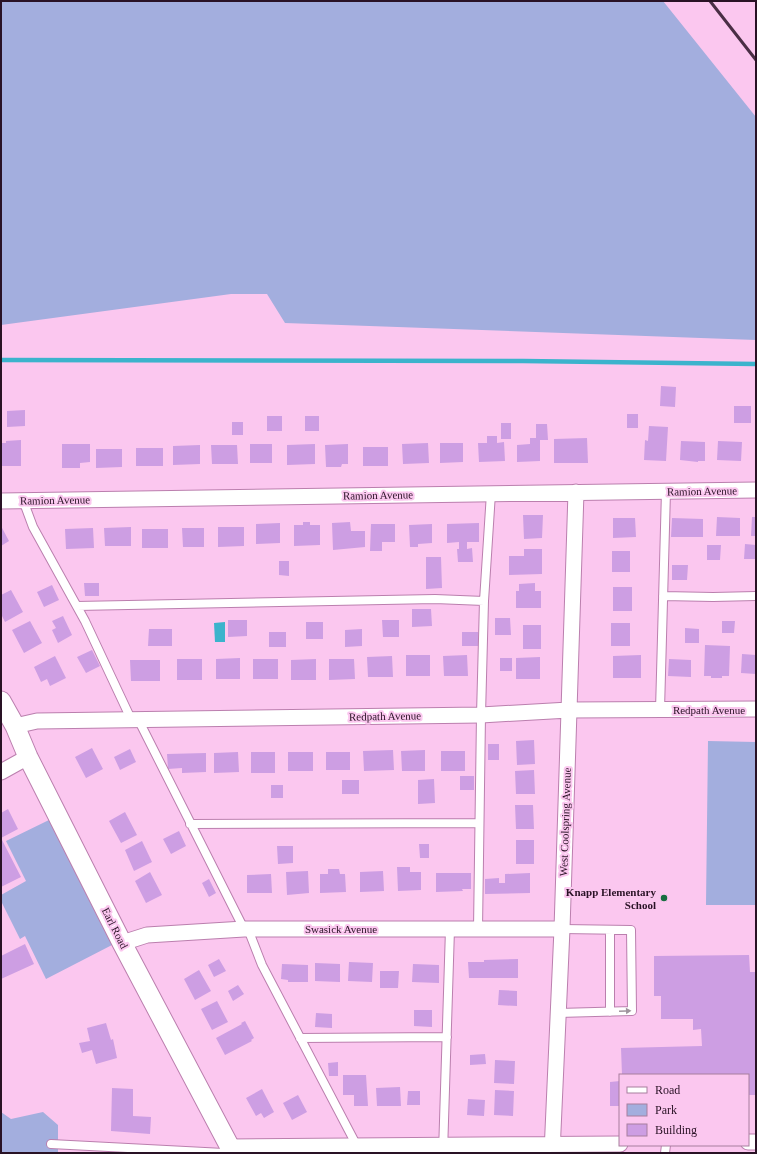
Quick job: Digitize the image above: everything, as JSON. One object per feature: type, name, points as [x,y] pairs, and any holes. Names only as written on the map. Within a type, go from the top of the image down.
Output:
[{"type":"street","name":"Ramion Avenue","points":[[1,501],[756,490]]},
{"type":"street","name":"West Coolspring Avenue","points":[[552,1149],[562,929],[576,492]]},
{"type":"street","name":"Earl Road","points":[[1,701],[15,726],[28,757],[122,943],[229,1151]]},
{"type":"street","name":"Redpath Avenue","points":[[15,726],[37,721],[481,714],[569,710],[756,709]]},
{"type":"street","points":[[1,772],[28,757]]},
{"type":"street","name":"Swasick Avenue","points":[[122,943],[147,935],[246,929],[562,929]]},
{"type":"street","points":[[229,1151],[552,1149],[619,1144]]},
{"type":"lane","points":[[660,710],[666,491]]},
{"type":"lane","points":[[478,929],[484,601],[491,493]]},
{"type":"lane","points":[[23,500],[33,527],[86,621],[135,719],[246,929],[262,964],[359,1150]]},
{"type":"lane","points":[[663,596],[756,596]]},
{"type":"lane","points":[[77,606],[435,599],[484,601]]},
{"type":"lane","points":[[190,824],[479,823]]},
{"type":"lane","points":[[443,1150],[450,929]]},
{"type":"lane","points":[[558,1013],[632,1011],[631,930],[562,929]]},
{"type":"lane","points":[[610,930],[610,1012]]},
{"type":"lane","points":[[300,1038],[447,1037]]},
{"type":"lane","points":[[51,1144],[229,1151]]},
{"type":"green space","points":[[1,1],[663,1],[756,117],[756,340],[285,323],[267,294],[231,294],[1,325]]},
{"type":"green space","points":[[708,741],[756,742],[756,905],[706,905]]},
{"type":"green space","points":[[49,820],[112,945],[46,979],[25,936],[20,939],[1,901],[1,895],[26,881],[6,841]]},
{"type":"green space","points":[[1,1112],[11,1119],[43,1112],[58,1125],[58,1153],[1,1153]]},
{"type":"shaded area","points":[[225,622],[225,642],[215,642],[214,623]]},
{"type":"building","points":[[661,386],[676,387],[675,407],[660,406]]},
{"type":"building","points":[[734,406],[751,406],[751,423],[734,423]]},
{"type":"building","points":[[25,410],[25,426],[7,427],[7,411]]},
{"type":"building","points":[[627,414],[638,414],[638,428],[627,428]]},
{"type":"building","points":[[267,416],[282,416],[282,431],[267,431]]},
{"type":"building","points":[[305,416],[319,416],[319,431],[305,431]]},
{"type":"building","points":[[232,422],[243,422],[243,435],[232,435]]},
{"type":"building","points":[[501,423],[511,423],[511,439],[501,439]]},
{"type":"building","points":[[536,424],[547,424],[548,440],[540,440],[540,461],[517,462],[517,445],[530,444],[530,438],[536,438]]},
{"type":"building","points":[[649,426],[668,427],[666,461],[644,460],[645,440],[648,441]]},
{"type":"building","points":[[487,436],[497,436],[497,443],[504,442],[505,461],[479,462],[478,443],[487,443]]},
{"type":"building","points":[[587,438],[588,463],[554,463],[554,439]]},
{"type":"building","points":[[21,440],[21,466],[1,466],[1,443],[6,443],[6,441]]},
{"type":"building","points":[[681,441],[705,442],[705,461],[698,462],[680,460]]},
{"type":"building","points":[[718,441],[742,442],[741,461],[717,460]]},
{"type":"building","points":[[428,443],[429,463],[403,464],[402,444]]},
{"type":"building","points":[[440,443],[463,443],[463,462],[440,463]]},
{"type":"building","points":[[62,444],[90,444],[90,462],[80,463],[80,468],[62,468]]},
{"type":"building","points":[[250,444],[272,444],[272,463],[250,463]]},
{"type":"building","points":[[315,444],[315,464],[287,465],[287,445]]},
{"type":"building","points":[[348,444],[348,464],[342,464],[341,467],[326,467],[325,445]]},
{"type":"building","points":[[200,445],[200,464],[173,465],[173,446]]},
{"type":"building","points":[[211,445],[237,445],[238,464],[212,464]]},
{"type":"building","points":[[363,447],[388,447],[388,466],[363,466]]},
{"type":"building","points":[[136,448],[163,448],[163,466],[136,466]]},
{"type":"building","points":[[96,449],[122,449],[122,467],[96,468]]},
{"type":"building","points":[[523,515],[543,515],[542,538],[524,539]]},
{"type":"building","points":[[717,517],[740,518],[740,536],[716,536]]},
{"type":"building","points":[[752,517],[756,517],[756,536],[751,536]]},
{"type":"building","points":[[613,518],[635,518],[636,537],[613,538]]},
{"type":"building","points":[[672,518],[703,519],[703,537],[671,537]]},
{"type":"building","points":[[303,522],[310,522],[310,525],[320,525],[320,545],[294,546],[294,525],[303,525]]},
{"type":"building","points":[[350,522],[351,531],[365,531],[365,547],[333,550],[332,523]]},
{"type":"building","points":[[280,523],[280,543],[256,544],[256,524]]},
{"type":"building","points":[[479,523],[479,542],[467,542],[467,549],[472,548],[473,562],[458,562],[457,549],[459,549],[459,542],[447,543],[447,524]]},
{"type":"building","points":[[371,524],[395,524],[395,542],[382,542],[382,551],[370,551]]},
{"type":"building","points":[[432,524],[432,543],[418,544],[418,547],[410,547],[409,525]]},
{"type":"building","points":[[1,526],[9,541],[1,546]]},
{"type":"building","points":[[131,527],[131,546],[105,546],[104,528]]},
{"type":"building","points":[[218,527],[244,527],[244,546],[218,547]]},
{"type":"building","points":[[93,528],[94,548],[66,549],[65,529]]},
{"type":"building","points":[[182,528],[204,528],[204,547],[183,547]]},
{"type":"building","points":[[142,529],[168,529],[168,548],[142,548]]},
{"type":"building","points":[[745,544],[756,545],[756,559],[744,559]]},
{"type":"building","points":[[707,545],[721,545],[720,560],[707,560]]},
{"type":"building","points":[[524,549],[542,549],[542,574],[509,575],[509,556],[524,556]]},
{"type":"building","points":[[612,551],[630,551],[630,572],[612,572]]},
{"type":"building","points":[[426,557],[441,557],[442,588],[426,589]]},
{"type":"building","points":[[279,561],[289,561],[289,576],[279,575]]},
{"type":"building","points":[[672,565],[688,565],[687,580],[672,580]]},
{"type":"building","points":[[84,583],[99,583],[99,596],[85,596]]},
{"type":"building","points":[[535,583],[535,591],[541,591],[541,608],[516,608],[516,591],[519,591],[519,584]]},
{"type":"building","points":[[52,585],[59,600],[44,607],[37,592]]},
{"type":"building","points":[[613,587],[632,587],[632,611],[613,611]]},
{"type":"building","points":[[11,590],[23,612],[5,622],[1,614],[1,595]]},
{"type":"building","points":[[412,609],[431,609],[432,626],[412,627]]},
{"type":"building","points":[[63,616],[72,635],[58,643],[52,630],[56,628],[52,621]]},
{"type":"building","points":[[495,618],[510,618],[511,635],[495,635]]},
{"type":"building","points":[[228,620],[247,620],[247,636],[228,637]]},
{"type":"building","points":[[382,620],[399,620],[399,637],[383,637]]},
{"type":"building","points":[[30,621],[42,643],[24,653],[12,630]]},
{"type":"building","points":[[722,621],[735,621],[734,633],[722,633]]},
{"type":"building","points":[[306,622],[323,622],[323,639],[306,639]]},
{"type":"building","points":[[611,623],[630,623],[630,646],[611,646]]},
{"type":"building","points":[[523,625],[541,625],[541,649],[523,649]]},
{"type":"building","points":[[685,628],[699,629],[699,643],[685,643]]},
{"type":"building","points":[[149,629],[172,629],[172,646],[148,646]]},
{"type":"building","points":[[362,629],[362,646],[345,647],[345,630]]},
{"type":"building","points":[[269,632],[286,632],[286,647],[269,647]]},
{"type":"building","points":[[462,632],[478,632],[478,646],[462,646]]},
{"type":"building","points":[[705,645],[730,646],[729,676],[722,676],[722,678],[711,678],[711,676],[704,676]]},
{"type":"building","points":[[92,650],[100,666],[86,673],[77,657]]},
{"type":"building","points":[[742,654],[756,655],[756,674],[741,673]]},
{"type":"building","points":[[406,655],[430,655],[430,676],[406,676]]},
{"type":"building","points":[[467,655],[468,676],[444,676],[443,656]]},
{"type":"building","points":[[641,655],[641,678],[613,678],[613,656]]},
{"type":"building","points":[[55,656],[66,678],[50,686],[47,679],[41,682],[34,667]]},
{"type":"building","points":[[392,656],[393,677],[368,677],[367,657]]},
{"type":"building","points":[[540,657],[540,679],[516,679],[516,658]]},
{"type":"building","points":[[240,658],[240,679],[216,679],[216,659]]},
{"type":"building","points":[[500,658],[512,658],[512,671],[500,671]]},
{"type":"building","points":[[177,659],[202,659],[202,680],[177,680]]},
{"type":"building","points":[[253,659],[278,659],[278,679],[253,679]]},
{"type":"building","points":[[316,659],[316,680],[291,680],[291,660]]},
{"type":"building","points":[[329,659],[354,659],[355,679],[329,680]]},
{"type":"building","points":[[669,659],[691,660],[691,677],[668,676]]},
{"type":"building","points":[[130,660],[160,660],[160,681],[131,681]]},
{"type":"building","points":[[534,740],[535,764],[517,765],[516,741]]},
{"type":"building","points":[[488,744],[499,744],[499,760],[488,760]]},
{"type":"building","points":[[92,748],[103,769],[86,778],[75,757]]},
{"type":"building","points":[[130,749],[136,762],[120,770],[114,757]]},
{"type":"building","points":[[393,750],[394,770],[364,771],[363,751]]},
{"type":"building","points":[[425,750],[425,771],[402,771],[401,751]]},
{"type":"building","points":[[441,751],[465,751],[465,771],[441,771]]},
{"type":"building","points":[[238,752],[239,772],[214,773],[214,753]]},
{"type":"building","points":[[251,752],[275,752],[275,773],[251,773]]},
{"type":"building","points":[[288,752],[313,752],[313,771],[288,771]]},
{"type":"building","points":[[326,752],[350,752],[350,770],[326,770]]},
{"type":"building","points":[[206,753],[206,772],[182,773],[182,768],[168,769],[167,754]]},
{"type":"building","points":[[534,770],[535,794],[516,794],[515,771]]},
{"type":"building","points":[[460,776],[474,776],[474,790],[460,790]]},
{"type":"building","points":[[434,779],[435,803],[418,804],[418,780]]},
{"type":"building","points":[[342,780],[359,780],[359,794],[342,794]]},
{"type":"building","points":[[271,785],[283,785],[283,798],[271,798]]},
{"type":"building","points":[[515,805],[533,805],[534,829],[516,829]]},
{"type":"building","points":[[8,809],[18,829],[1,838],[1,813]]},
{"type":"building","points":[[125,812],[137,835],[121,843],[109,821]]},
{"type":"building","points":[[179,831],[186,846],[171,854],[163,839]]},
{"type":"building","points":[[1,838],[21,877],[1,887]]},
{"type":"building","points":[[516,840],[534,840],[534,864],[516,864]]},
{"type":"building","points":[[142,841],[152,862],[134,871],[125,850]]},
{"type":"building","points":[[419,844],[429,844],[429,858],[420,858]]},
{"type":"building","points":[[277,846],[293,846],[293,863],[278,864]]},
{"type":"building","points":[[397,867],[410,867],[410,872],[421,872],[421,890],[398,891]]},
{"type":"building","points":[[328,869],[339,869],[340,874],[345,874],[346,892],[320,893],[320,874],[328,874]]},
{"type":"building","points":[[308,871],[309,893],[287,895],[286,872]]},
{"type":"building","points":[[383,871],[384,891],[360,892],[360,872]]},
{"type":"building","points":[[150,872],[162,895],[146,903],[135,881]]},
{"type":"building","points":[[436,873],[471,873],[471,889],[462,889],[463,891],[436,892]]},
{"type":"building","points":[[530,873],[530,893],[485,894],[485,879],[499,878],[499,883],[505,883],[505,874]]},
{"type":"building","points":[[271,874],[272,893],[247,893],[247,875]]},
{"type":"building","points":[[209,879],[216,893],[209,897],[202,883]]},
{"type":"building","points":[[25,944],[34,964],[1,979],[1,956]]},
{"type":"building","points":[[749,955],[750,972],[756,972],[756,1095],[749,1095],[749,1074],[622,1074],[621,1048],[702,1046],[701,1029],[693,1030],[693,1019],[661,1019],[661,996],[654,996],[654,956]]},
{"type":"building","points":[[219,959],[226,971],[214,977],[208,965]]},
{"type":"building","points":[[518,959],[518,978],[469,978],[468,962]]},
{"type":"building","points":[[349,962],[373,963],[372,982],[348,981]]},
{"type":"building","points":[[315,963],[340,964],[340,982],[315,981]]},
{"type":"building","points":[[282,964],[308,965],[308,982],[288,982],[288,980],[281,979]]},
{"type":"building","points":[[413,964],[439,965],[439,983],[412,982]]},
{"type":"building","points":[[199,970],[211,991],[195,1000],[184,979]]},
{"type":"building","points":[[380,971],[399,971],[398,988],[380,988]]},
{"type":"building","points":[[238,985],[244,994],[233,1001],[228,991]]},
{"type":"building","points":[[499,990],[517,991],[517,1006],[498,1005]]},
{"type":"building","points":[[217,1001],[228,1022],[212,1030],[201,1009]]},
{"type":"building","points":[[414,1010],[432,1010],[432,1027],[414,1026]]},
{"type":"building","points":[[316,1013],[332,1014],[332,1028],[315,1027]]},
{"type":"building","points":[[245,1021],[254,1038],[251,1040],[252,1041],[225,1055],[216,1038]]},
{"type":"building","points":[[106,1023],[111,1040],[113,1039],[117,1058],[96,1064],[92,1050],[82,1053],[79,1043],[90,1041],[87,1028]]},
{"type":"building","points":[[485,1054],[486,1064],[470,1065],[470,1055]]},
{"type":"building","points":[[495,1060],[515,1061],[514,1084],[494,1083]]},
{"type":"building","points":[[338,1062],[338,1076],[329,1076],[328,1063]]},
{"type":"building","points":[[343,1075],[366,1075],[368,1106],[354,1106],[354,1095],[343,1095]]},
{"type":"building","points":[[619,1081],[619,1106],[610,1106],[610,1082]]},
{"type":"building","points":[[400,1087],[401,1106],[377,1106],[376,1088]]},
{"type":"building","points":[[112,1088],[133,1089],[133,1116],[151,1117],[150,1134],[111,1131]]},
{"type":"building","points":[[262,1089],[274,1112],[264,1118],[261,1113],[256,1116],[246,1098]]},
{"type":"building","points":[[495,1090],[514,1091],[513,1116],[494,1115]]},
{"type":"building","points":[[408,1091],[420,1091],[420,1105],[407,1105]]},
{"type":"building","points":[[298,1095],[307,1112],[292,1120],[283,1103]]},
{"type":"building","points":[[468,1099],[485,1100],[484,1116],[467,1115]]},
{"type":"waterway","points":[[1,360],[523,361],[756,364]]},
{"type":"railway","points":[[710,1],[756,60]]},
{"type":"place","name":"Knapp Elementary School","points":[[664,898]]}]
